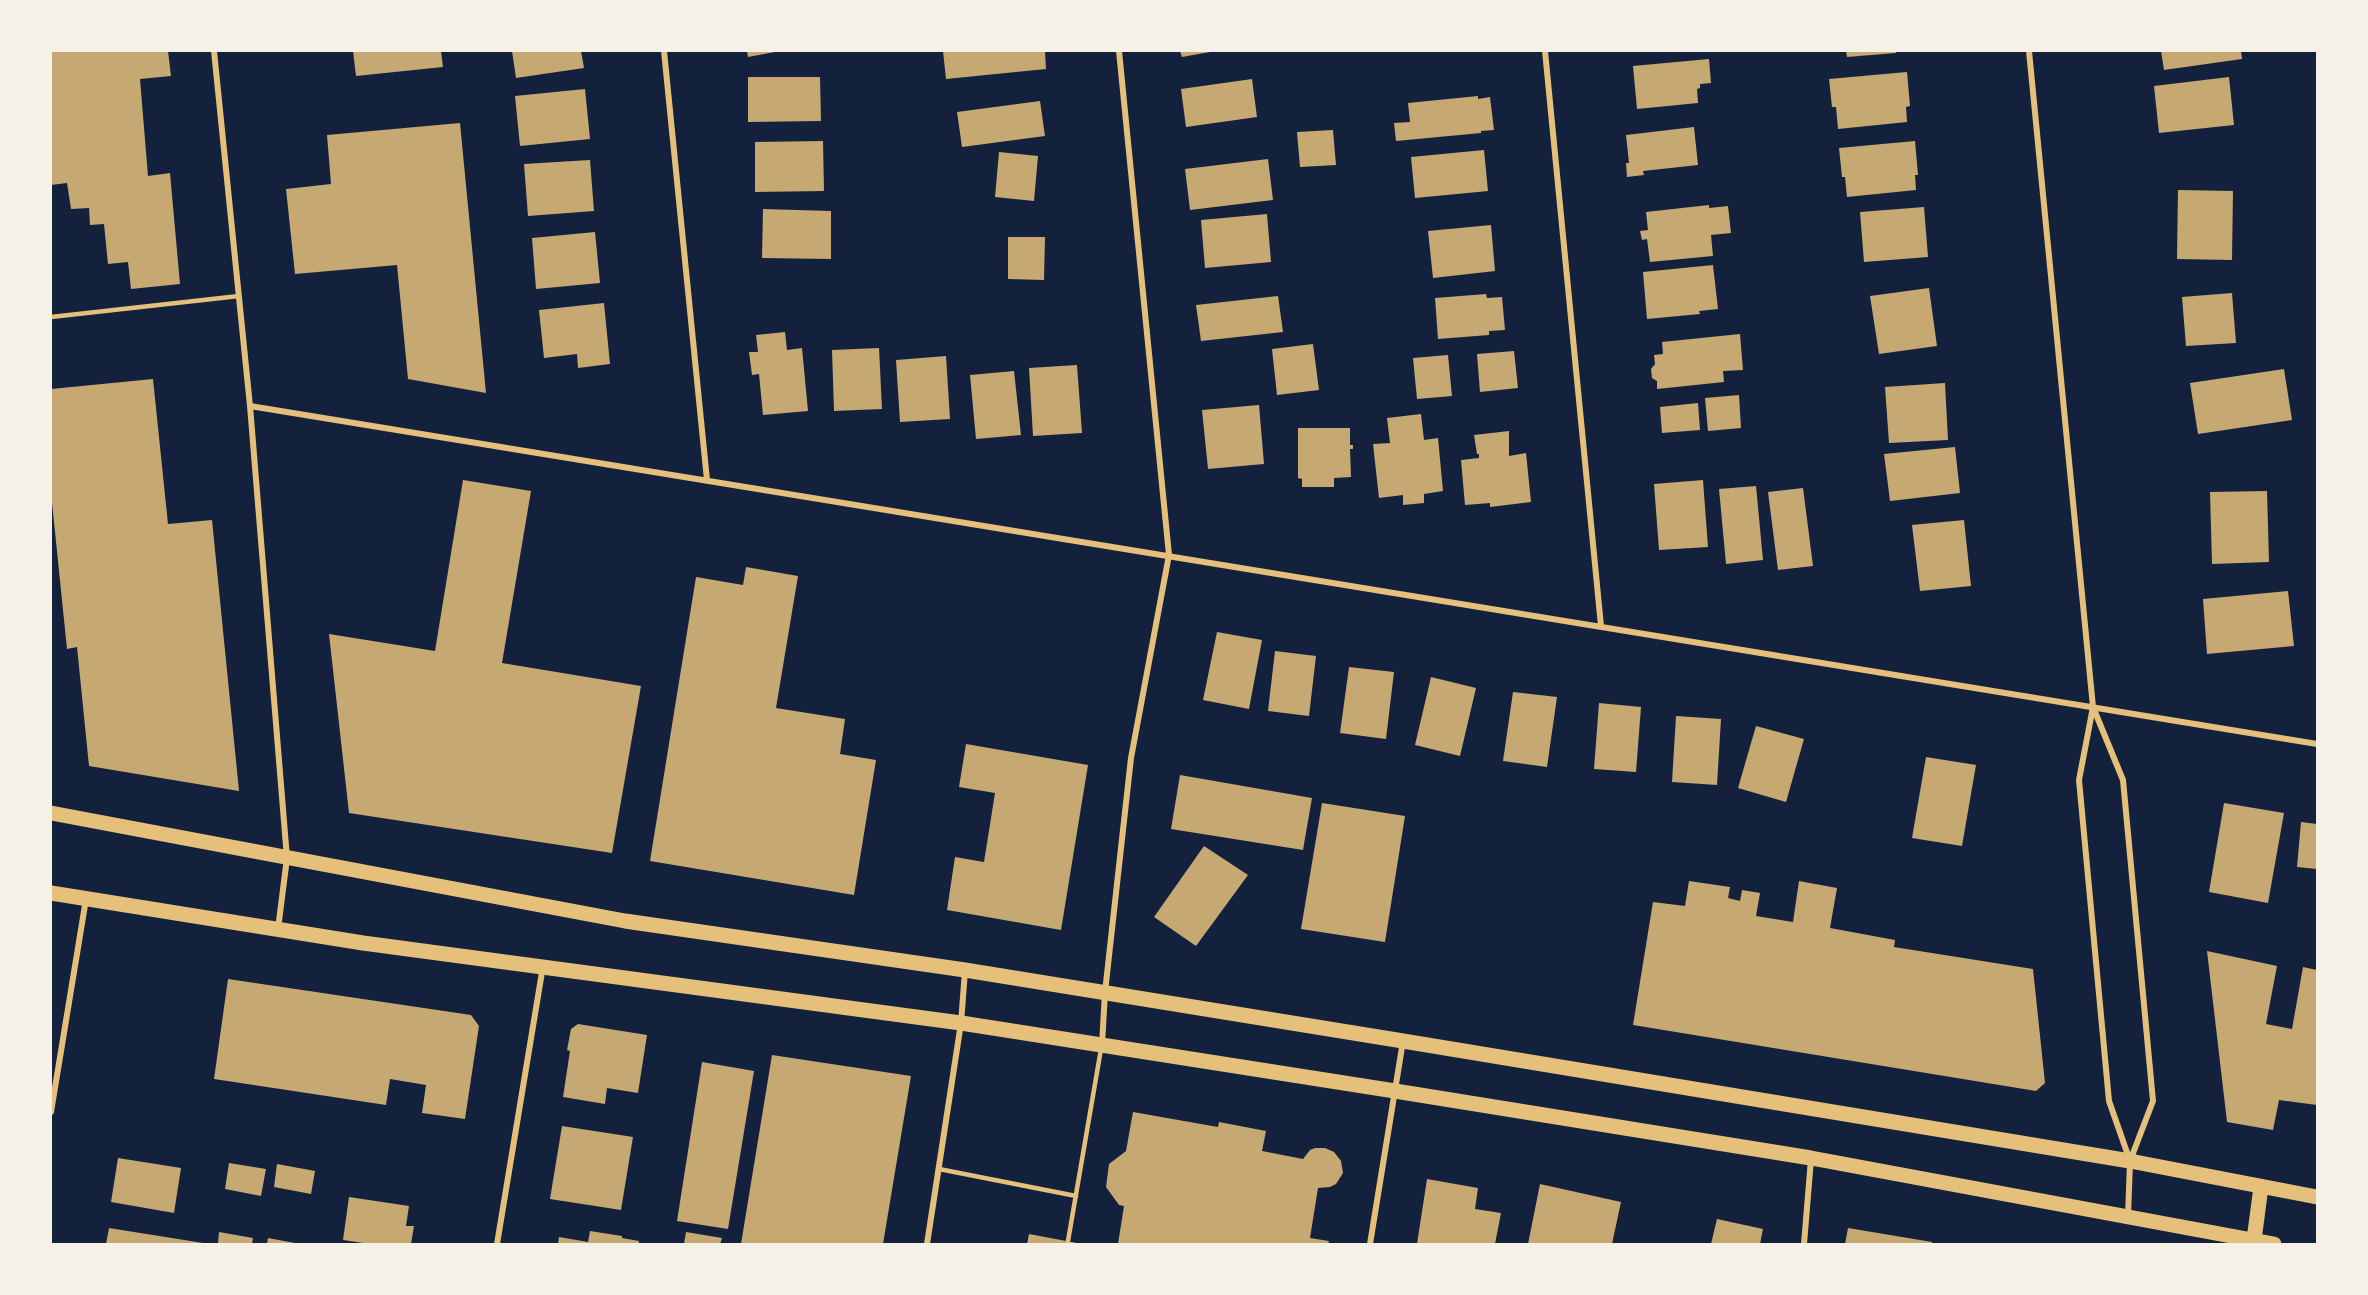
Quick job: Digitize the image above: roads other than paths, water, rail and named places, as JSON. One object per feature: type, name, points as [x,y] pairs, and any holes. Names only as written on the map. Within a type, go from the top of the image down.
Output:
[{"type":"main road","points":[[51,813],[626,921],[1105,992],[2130,1161],[2317,1197]]},
{"type":"main road","points":[[51,893],[363,943],[961,1023],[1395,1091],[1811,1158],[2253,1242],[2274,1244]]},
{"type":"main road","points":[[2253,1242],[2261,1187]]},
{"type":"street","points":[[214,51],[250,406],[287,858],[278,929]]},
{"type":"street","points":[[664,51],[707,480]]},
{"type":"street","points":[[1102,1045],[1105,992],[1131,758],[1169,555],[1119,51]]},
{"type":"street","points":[[1545,51],[1601,626]]},
{"type":"street","points":[[2029,51],[2093,707],[2079,780],[2109,1101],[2130,1161]]},
{"type":"street","points":[[250,406],[2317,744]]},
{"type":"street","points":[[2093,707],[2123,780],[2153,1101],[2130,1161],[2128,1217]]},
{"type":"street","points":[[51,1112],[86,898]]},
{"type":"street","points":[[497,1244],[543,966]]},
{"type":"street","points":[[927,1244],[961,1023],[965,970]]},
{"type":"street","points":[[1370,1244],[1403,1041]]},
{"type":"street","points":[[1804,1244],[1811,1158]]},
{"type":"lane","points":[[51,317],[239,296]]},
{"type":"lane","points":[[1068,1241],[1102,1045]]},
{"type":"lane","points":[[939,1169],[1076,1196]]}]
